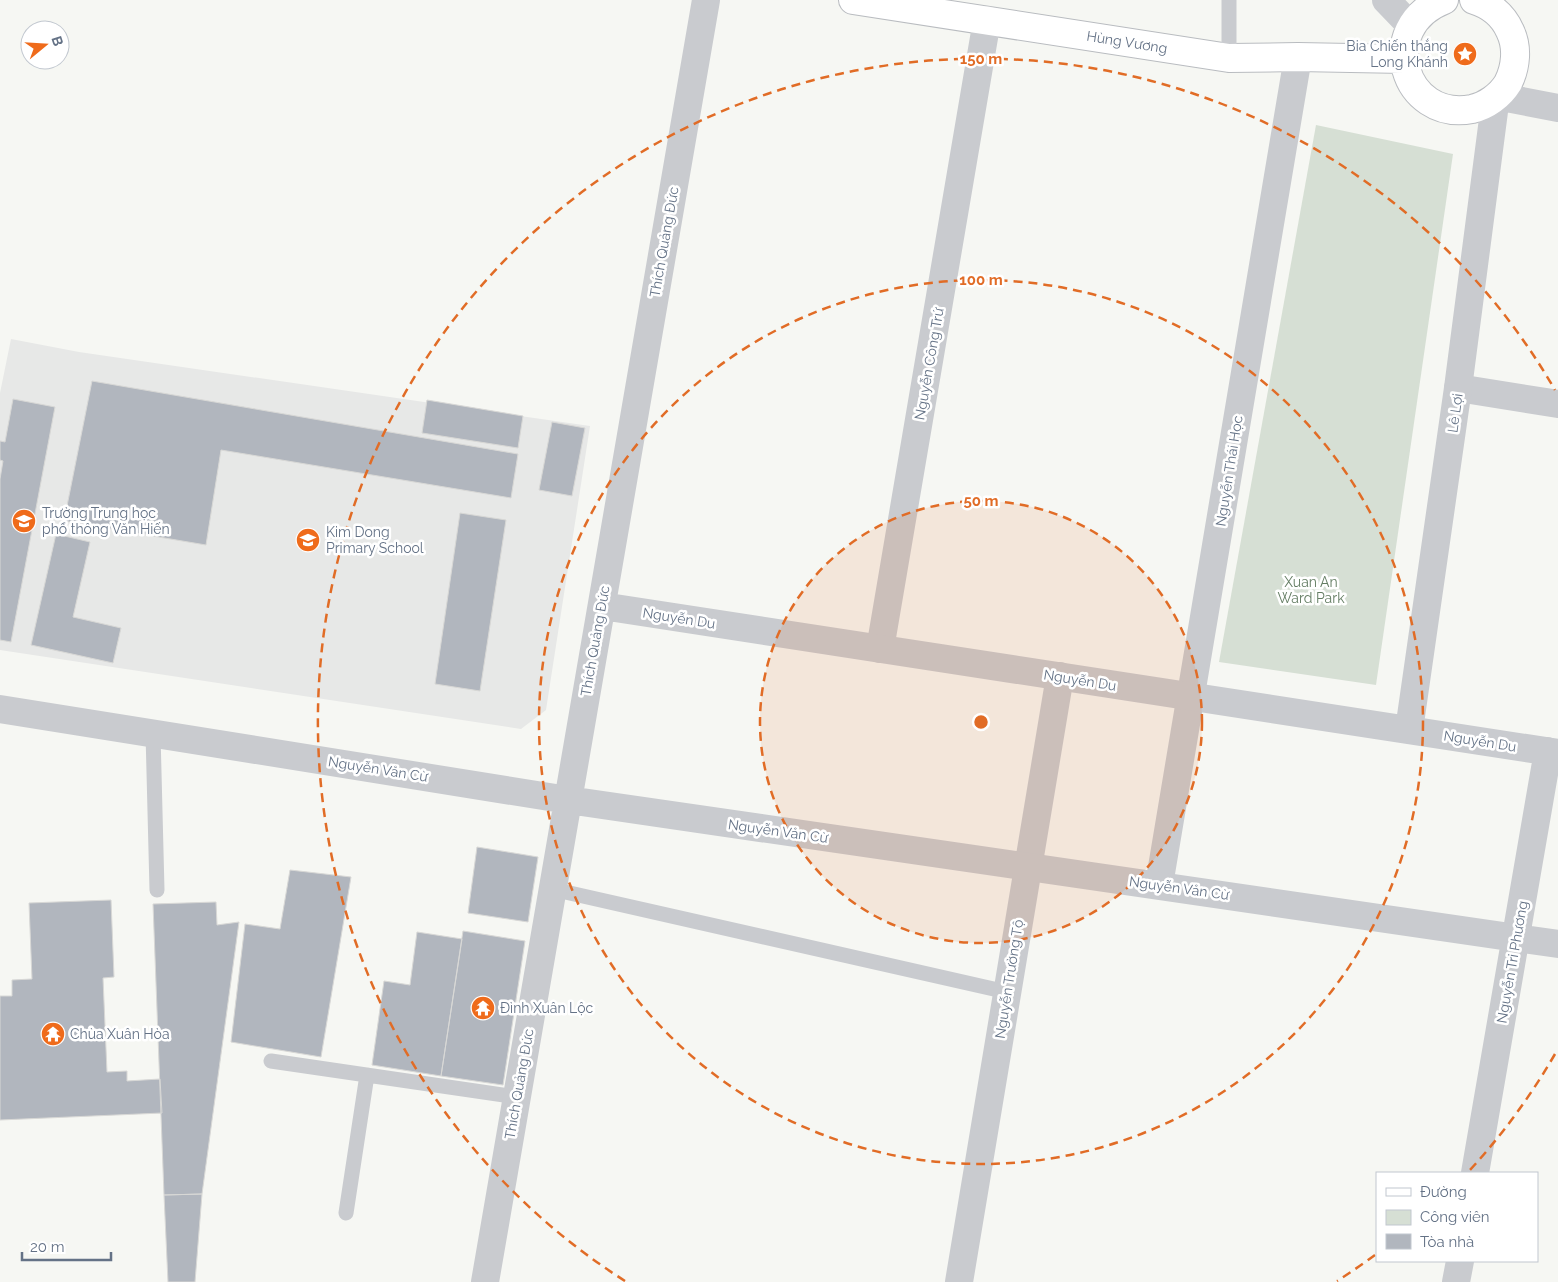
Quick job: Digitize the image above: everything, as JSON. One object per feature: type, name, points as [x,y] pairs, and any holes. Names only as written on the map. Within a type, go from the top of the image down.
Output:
[{"type":"main road","name":"Hùng Vương","points":[[853,0],[962,8],[987,20],[1229,58],[1404,59]]},
{"type":"main road","points":[[1444,0],[1429,7],[1411,26],[1405,44],[1404,59],[1406,70],[1414,86],[1427,99],[1442,108],[1460,110],[1486,104],[1506,86],[1510,78],[1515,60],[1512,34],[1491,4]]},
{"type":"street","name":"Thích Quảng Đức","points":[[485,1282],[706,0]]},
{"type":"street","points":[[1386,0],[1411,26]]},
{"type":"street","name":"Nguyễn Công Trứ","points":[[880,649],[987,20]]},
{"type":"street","name":"Nguyễn Thái Học","points":[[1159,886],[1298,57]]},
{"type":"street","points":[[1496,96],[1558,108]]},
{"type":"street","name":"Lê Lợi","points":[[1409,730],[1458,388],[1496,96]]},
{"type":"street","points":[[1458,388],[1558,404]]},
{"type":"street","name":"Nguyễn Du","points":[[602,606],[1553,752]]},
{"type":"street","name":"Nguyễn Trường Tộ","points":[[959,1282],[1060,676]]},
{"type":"street","name":"Nguyễn Văn Cừ","points":[[0,709],[568,800],[1558,944]]},
{"type":"street","name":"Nguyễn Tri Phương","points":[[1475,1172],[1516,938],[1553,752]]},
{"type":"street","points":[[1456,1282],[1460,1262]]},
{"type":"lane","points":[[1229,0],[1229,58]]},
{"type":"lane","points":[[153,733],[157,890]]},
{"type":"lane","points":[[552,889],[1007,992]]},
{"type":"lane","points":[[271,1061],[517,1097]]},
{"type":"lane","points":[[346,1213],[367,1075]]},
{"type":"shaded area","name":"Kim Dong Primary School","points":[[11,339],[79,352],[590,426],[546,710],[521,729],[0,650],[0,393]]},
{"type":"green space","name":"Xuan An Ward Park","points":[[1316,125],[1453,154],[1376,685],[1219,662]]},
{"type":"building","points":[[92,381],[518,454],[511,498],[221,450],[206,545],[64,521]]},
{"type":"building","name":"Trường Trung học phổ thông Văn Hiến","points":[[13,399],[55,407],[11,642],[0,640],[0,479],[3,461],[0,460],[0,441],[5,442]]},
{"type":"building","points":[[427,400],[523,416],[518,448],[422,433]]},
{"type":"building","points":[[552,422],[585,428],[572,496],[539,490]]},
{"type":"building","points":[[460,513],[506,520],[480,691],[435,684]]},
{"type":"building","points":[[56,534],[90,542],[73,617],[121,628],[113,663],[31,645]]},
{"type":"building","points":[[477,847],[538,857],[528,922],[468,913]]},
{"type":"building","points":[[290,870],[351,877],[321,1057],[231,1042],[245,924],[280,929]]},
{"type":"building","name":"Chùa Xuân Hòa","points":[[111,900],[114,977],[103,978],[107,1072],[127,1071],[127,1081],[160,1079],[162,1113],[0,1120],[0,996],[12,996],[12,980],[32,979],[29,903]]},
{"type":"building","points":[[216,902],[217,925],[239,922],[202,1194],[164,1195],[153,904]]},
{"type":"building","name":"Đình Xuân Lộc","points":[[463,931],[525,941],[503,1085],[441,1076]]},
{"type":"building","points":[[417,932],[462,939],[441,1076],[372,1065],[384,981],[410,985]]},
{"type":"building","points":[[202,1194],[195,1282],[168,1282],[164,1195]]},
{"type":"place","name":"Bia Chiến thắng Long Khánh","points":[[1465,54]]},
{"type":"place","name":"Trường Trung học phổ thông Văn Hiến","points":[[24,521]]},
{"type":"place","name":"Kim Dong Primary School","points":[[308,540]]},
{"type":"place","name":"Đình Xuân Lộc","points":[[483,1008]]},
{"type":"place","name":"Chùa Xuân Hòa","points":[[53,1034]]}]
